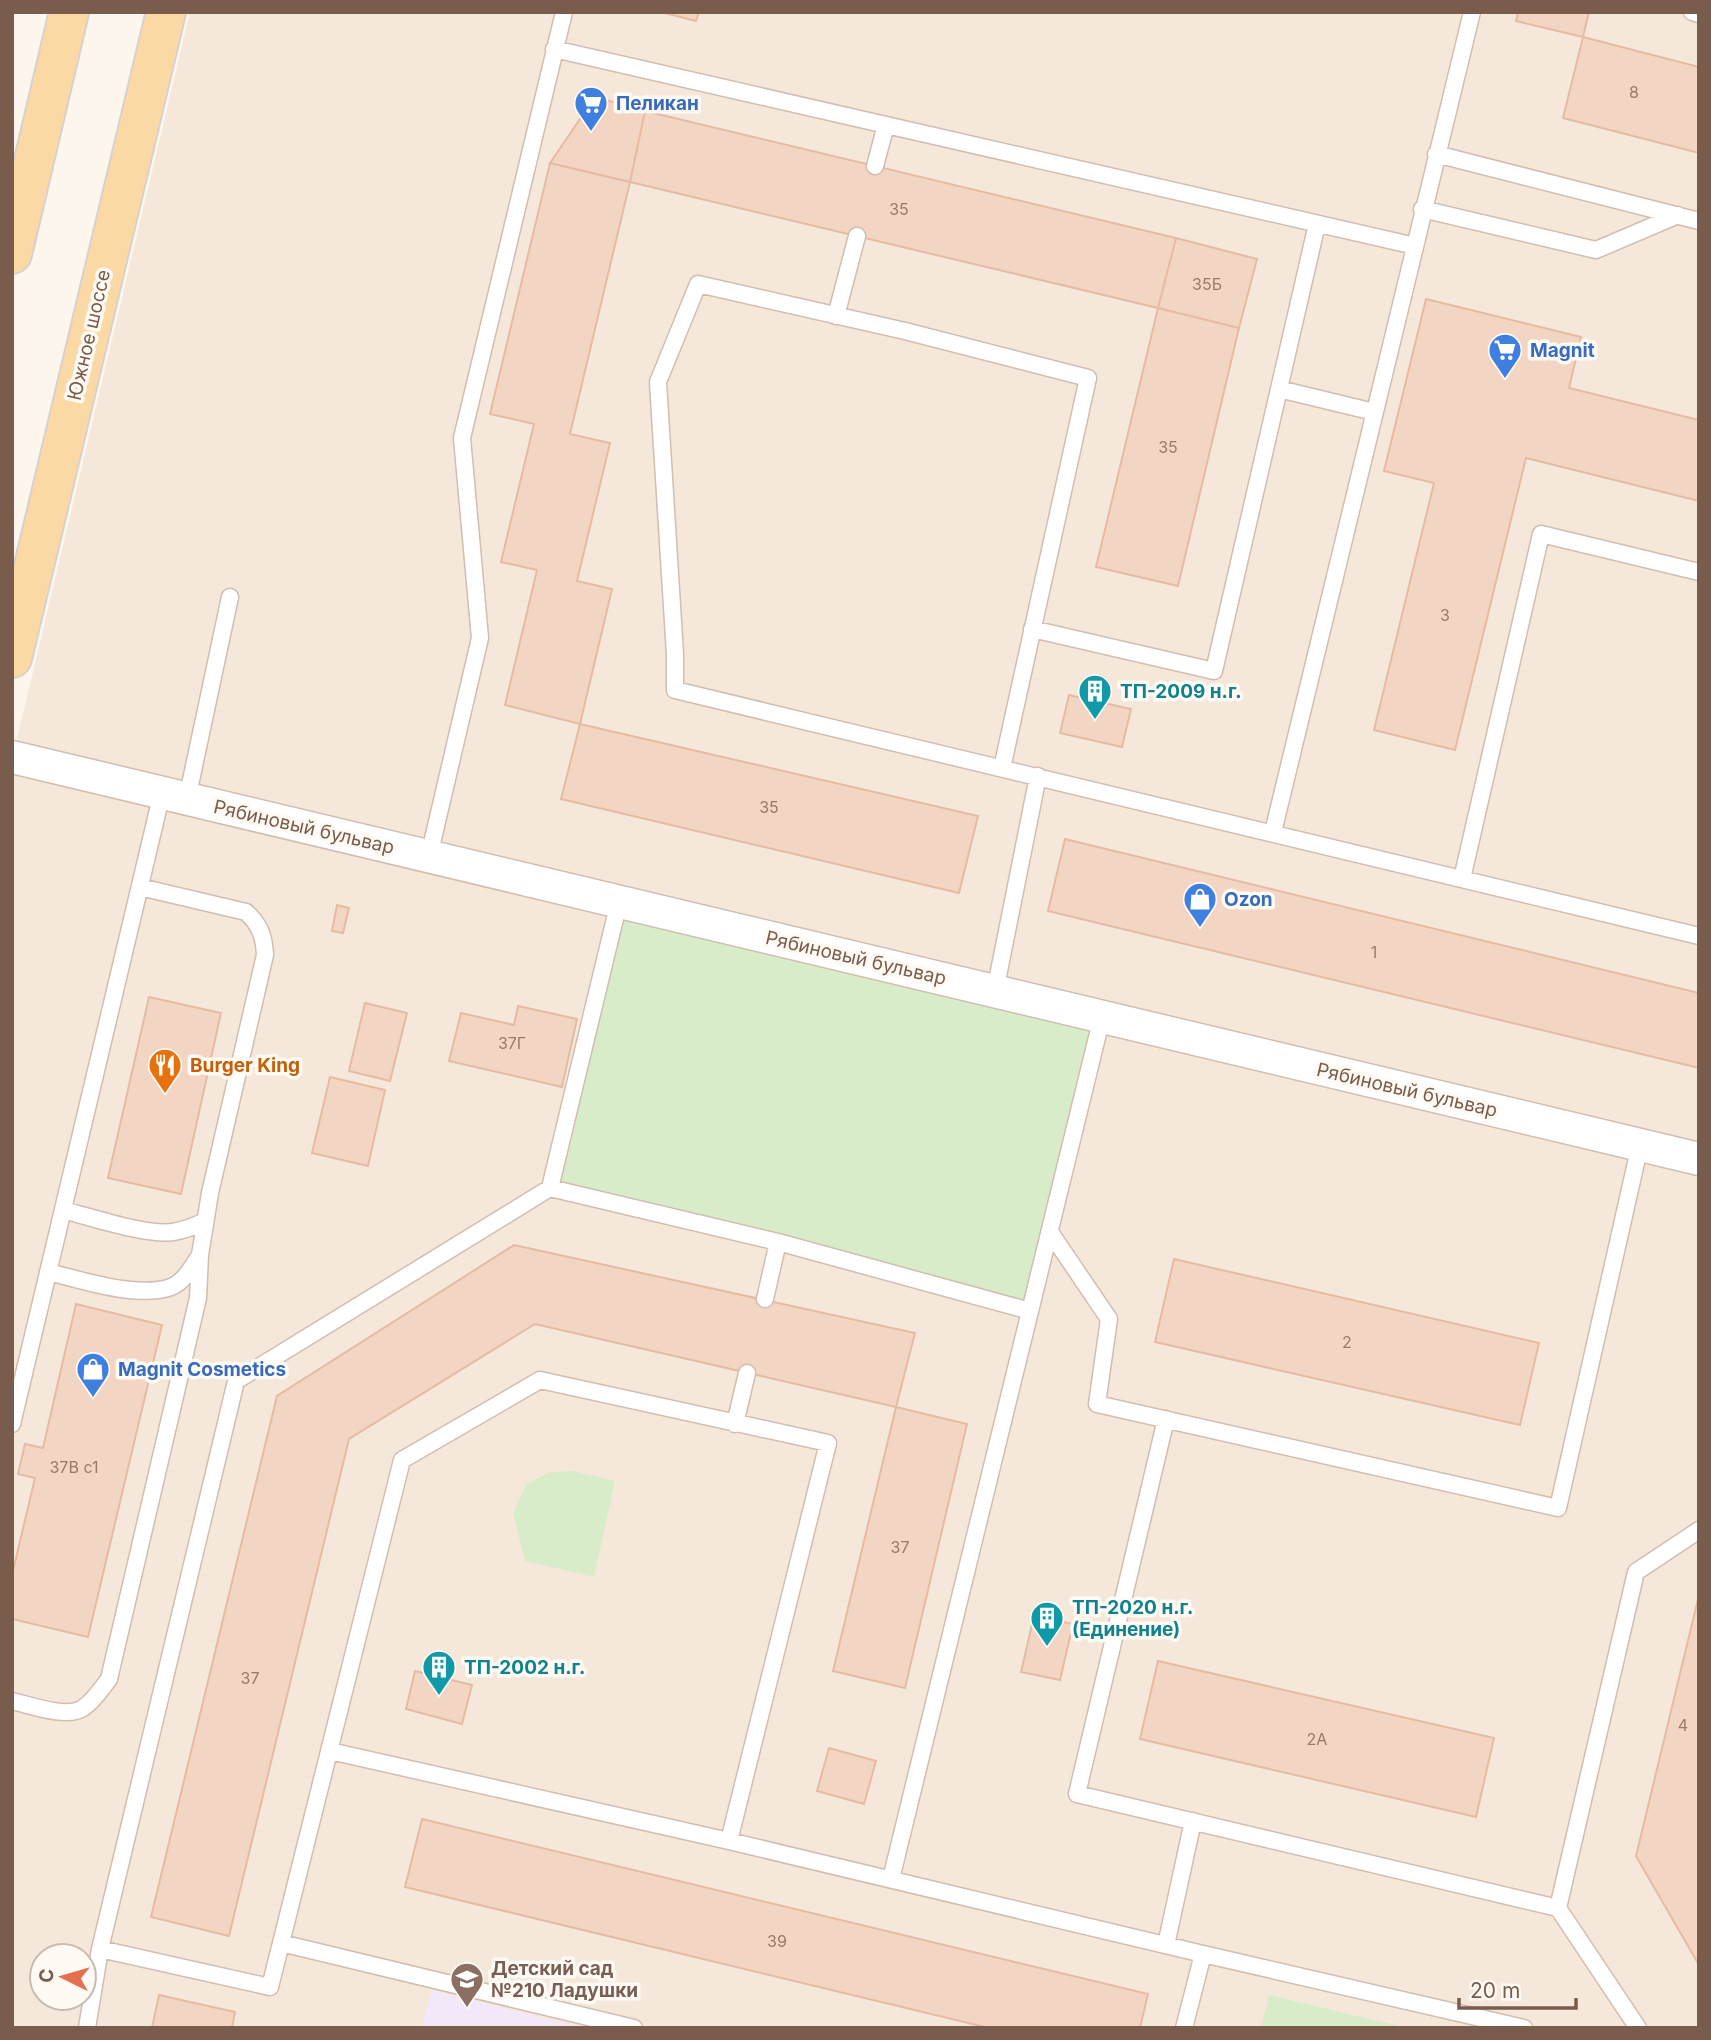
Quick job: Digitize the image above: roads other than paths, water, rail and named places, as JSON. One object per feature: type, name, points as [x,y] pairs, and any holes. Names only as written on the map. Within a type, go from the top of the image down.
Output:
[{"type":"main road","points":[[12,254],[69,12]]},
{"type":"main road","name":"Южное шоссе","points":[[12,658],[166,12]]},
{"type":"street","name":"Рябиновый бульвар","points":[[12,757],[1699,1159]]},
{"type":"lane","points":[[429,856],[480,638],[462,438],[564,12]]},
{"type":"lane","points":[[1273,832],[1472,12]]},
{"type":"lane","points":[[1692,12],[1699,14]]},
{"type":"lane","points":[[554,49],[1415,246]]},
{"type":"lane","points":[[875,166],[886,125]]},
{"type":"lane","points":[[1436,154],[1699,221]]},
{"type":"lane","points":[[1423,209],[1596,250],[1678,215]]},
{"type":"lane","points":[[1032,629],[1214,671],[1317,224]]},
{"type":"lane","points":[[836,316],[857,236]]},
{"type":"lane","points":[[1002,768],[1088,377],[698,284],[658,382],[675,690],[1699,936]]},
{"type":"lane","points":[[1279,389],[1374,412]]},
{"type":"lane","points":[[1462,879],[1541,534],[1699,572]]},
{"type":"lane","points":[[12,1424],[140,887],[174,796],[230,597]]},
{"type":"lane","points":[[995,991],[1038,776]]},
{"type":"lane","points":[[12,1701],[65,1713],[82,1710],[109,1679],[198,1298],[200,1255],[213,1180],[265,955],[264,937],[258,923],[246,912],[140,887]]},
{"type":"lane","points":[[87,2028],[100,1950],[236,1381],[550,1188],[620,902]]},
{"type":"lane","points":[[891,1879],[1102,1017]]},
{"type":"lane","points":[[1050,1232],[1109,1318],[1097,1404],[1559,1508],[1640,1145]]},
{"type":"lane","points":[[550,1188],[778,1242],[1030,1311]]},
{"type":"lane","points":[[63,1210],[152,1232],[171,1232],[205,1221]]},
{"type":"lane","points":[[765,1299],[778,1242]]},
{"type":"lane","points":[[48,1272],[118,1288],[146,1291],[172,1287],[185,1276],[200,1255]]},
{"type":"lane","points":[[735,1423],[747,1373]]},
{"type":"lane","points":[[100,1950],[270,1987],[402,1461],[540,1380],[828,1443],[729,1840]]},
{"type":"lane","points":[[1166,1419],[1077,1794],[1558,1908],[1638,2028]]},
{"type":"lane","points":[[1558,1908],[1636,1572],[1699,1530]]},
{"type":"lane","points":[[330,1751],[729,1840],[1524,2028]]},
{"type":"lane","points":[[1166,1945],[1193,1821]]},
{"type":"lane","points":[[281,1943],[634,2028]]},
{"type":"lane","points":[[1184,2028],[1203,1954]]},
{"type":"place","name":"Пеликан","points":[[591,133]]},
{"type":"place","name":"Magnit","points":[[1505,380]]},
{"type":"place","name":"ТП-2009 н.г.","points":[[1095,721]]},
{"type":"place","name":"Ozon","points":[[1200,929]]},
{"type":"place","name":"Burger King","points":[[165,1095]]},
{"type":"place","name":"Magnit Cosmetics","points":[[93,1399]]},
{"type":"place","name":"ТП-2020 н.г. (Единение)","points":[[1047,1648]]},
{"type":"place","name":"ТП-2002 н.г.","points":[[439,1697]]},
{"type":"place","name":"Детский сад №210 Ладушки","points":[[467,2009]]}]
